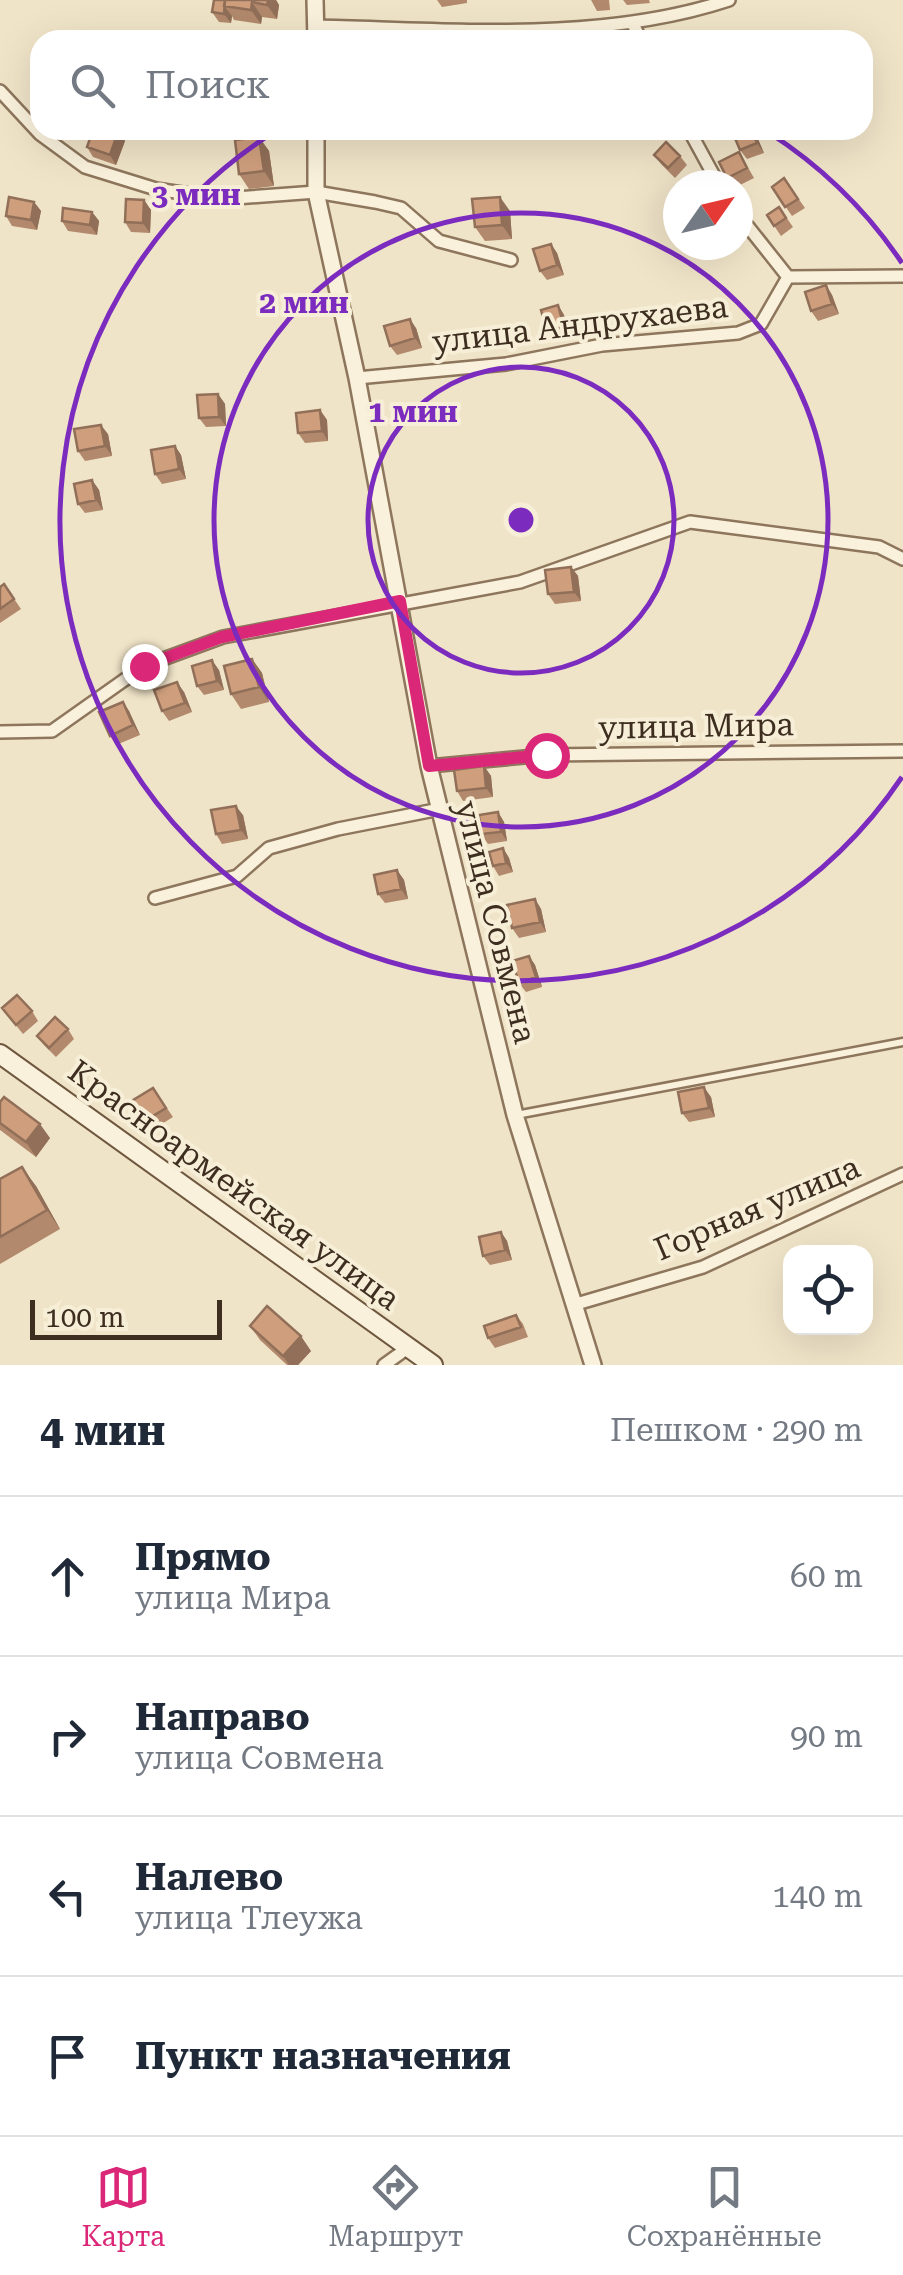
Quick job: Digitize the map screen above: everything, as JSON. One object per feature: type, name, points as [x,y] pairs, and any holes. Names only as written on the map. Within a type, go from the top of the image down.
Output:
[{"type":"main road","name":"Красноармейская улица","points":[[0,1054],[433,1365]]},
{"type":"street","points":[[316,0],[316,30]]},
{"type":"street","points":[[468,30],[633,24],[685,15],[729,0]]},
{"type":"street","points":[[633,24],[636,30]]},
{"type":"street","points":[[0,90],[30,123]]},
{"type":"street","points":[[48,140],[84,167],[156,189],[222,199],[316,192],[401,208],[439,241],[511,260]]},
{"type":"street","name":"улица Совмена","points":[[316,140],[316,192],[357,378],[429,766],[516,1115],[594,1365]]},
{"type":"street","points":[[695,140],[711,170]]},
{"type":"street","points":[[753,233],[788,277],[903,276]]},
{"type":"street","name":"улица Андрухаева","points":[[357,378],[506,364],[602,346],[738,333],[760,324],[788,277]]},
{"type":"street","points":[[0,732],[52,731],[144,666],[222,637],[400,601],[520,582],[690,522],[879,547],[903,559]]},
{"type":"street","name":"улица Мира","points":[[429,766],[546,755],[903,751]]},
{"type":"street","points":[[155,898],[237,876],[269,848],[440,809]]},
{"type":"street","name":"Горная улица","points":[[573,1305],[703,1267],[903,1174]]},
{"type":"street","points":[[384,1365],[409,1347]]},
{"type":"lane","points":[[516,1115],[903,1042]]},
{"type":"building","points":[[214,0],[225,0],[224,14],[212,12]]},
{"type":"building","points":[[225,0],[268,0],[267,5],[252,2],[251,10],[224,6]]},
{"type":"building","points":[[89,140],[115,140],[110,155],[87,147]]},
{"type":"building","points":[[235,140],[259,140],[264,171],[239,174]]},
{"type":"building","points":[[736,140],[756,140],[757,143],[740,150]]},
{"type":"building","points":[[666,142],[680,156],[668,168],[654,155]]},
{"type":"building","points":[[739,152],[747,168],[723,170],[719,162]]},
{"type":"building","points":[[784,178],[798,199],[785,207],[772,187]]},
{"type":"building","points":[[9,197],[34,202],[31,220],[6,216]]},
{"type":"building","points":[[500,197],[502,225],[475,227],[472,199]]},
{"type":"building","points":[[126,199],[144,200],[143,223],[125,222]]},
{"type":"building","points":[[779,207],[786,218],[774,226],[767,215]]},
{"type":"building","points":[[63,208],[92,212],[90,225],[62,221]]},
{"type":"building","points":[[551,244],[557,265],[540,271],[533,249]]},
{"type":"building","points":[[826,285],[832,304],[811,311],[805,292]]},
{"type":"building","points":[[558,305],[564,327],[547,331],[541,310]]},
{"type":"building","points":[[410,319],[415,338],[390,346],[384,326]]},
{"type":"building","points":[[218,394],[219,417],[199,418],[197,395]]},
{"type":"building","points":[[320,410],[322,431],[298,433],[296,413]]},
{"type":"building","points":[[101,425],[105,446],[78,451],[74,429]]},
{"type":"building","points":[[175,446],[179,469],[155,474],[151,450]]},
{"type":"building","points":[[92,480],[96,500],[78,504],[74,484]]},
{"type":"building","points":[[571,567],[574,592],[548,594],[545,570]]},
{"type":"building","points":[[4,584],[14,599],[0,609],[0,587]]},
{"type":"building","points":[[252,659],[259,687],[231,694],[224,666]]},
{"type":"building","points":[[212,660],[217,681],[197,686],[192,666]]},
{"type":"building","points":[[177,682],[185,703],[162,711],[154,690]]},
{"type":"building","points":[[123,702],[133,725],[110,736],[99,712]]},
{"type":"building","points":[[484,766],[486,788],[457,791],[454,770]]},
{"type":"building","points":[[236,806],[241,830],[216,834],[211,810]]},
{"type":"building","points":[[498,812],[501,832],[481,834],[479,815]]},
{"type":"building","points":[[503,848],[506,863],[493,866],[489,852]]},
{"type":"building","points":[[397,870],[401,889],[378,894],[374,875]]},
{"type":"building","points":[[535,899],[540,922],[512,928],[507,905]]},
{"type":"building","points":[[529,956],[536,977],[519,983],[512,961]]},
{"type":"building","points":[[17,995],[32,1011],[16,1025],[2,1008]]},
{"type":"building","points":[[55,1017],[68,1029],[49,1048],[37,1036]]},
{"type":"building","points":[[704,1087],[709,1108],[682,1113],[678,1092]]},
{"type":"building","points":[[153,1088],[166,1108],[143,1122],[130,1102]]},
{"type":"building","points":[[4,1097],[40,1124],[26,1142],[0,1123],[0,1102]]},
{"type":"building","points":[[22,1167],[47,1210],[0,1237],[0,1179]]},
{"type":"building","points":[[501,1232],[505,1250],[483,1256],[479,1237]]},
{"type":"building","points":[[267,1306],[301,1336],[283,1356],[250,1326]]},
{"type":"building","points":[[516,1315],[521,1327],[488,1338],[484,1326]]},
{"type":"route","points":[[144,666],[222,637],[400,601],[429,766],[546,755]]}]
